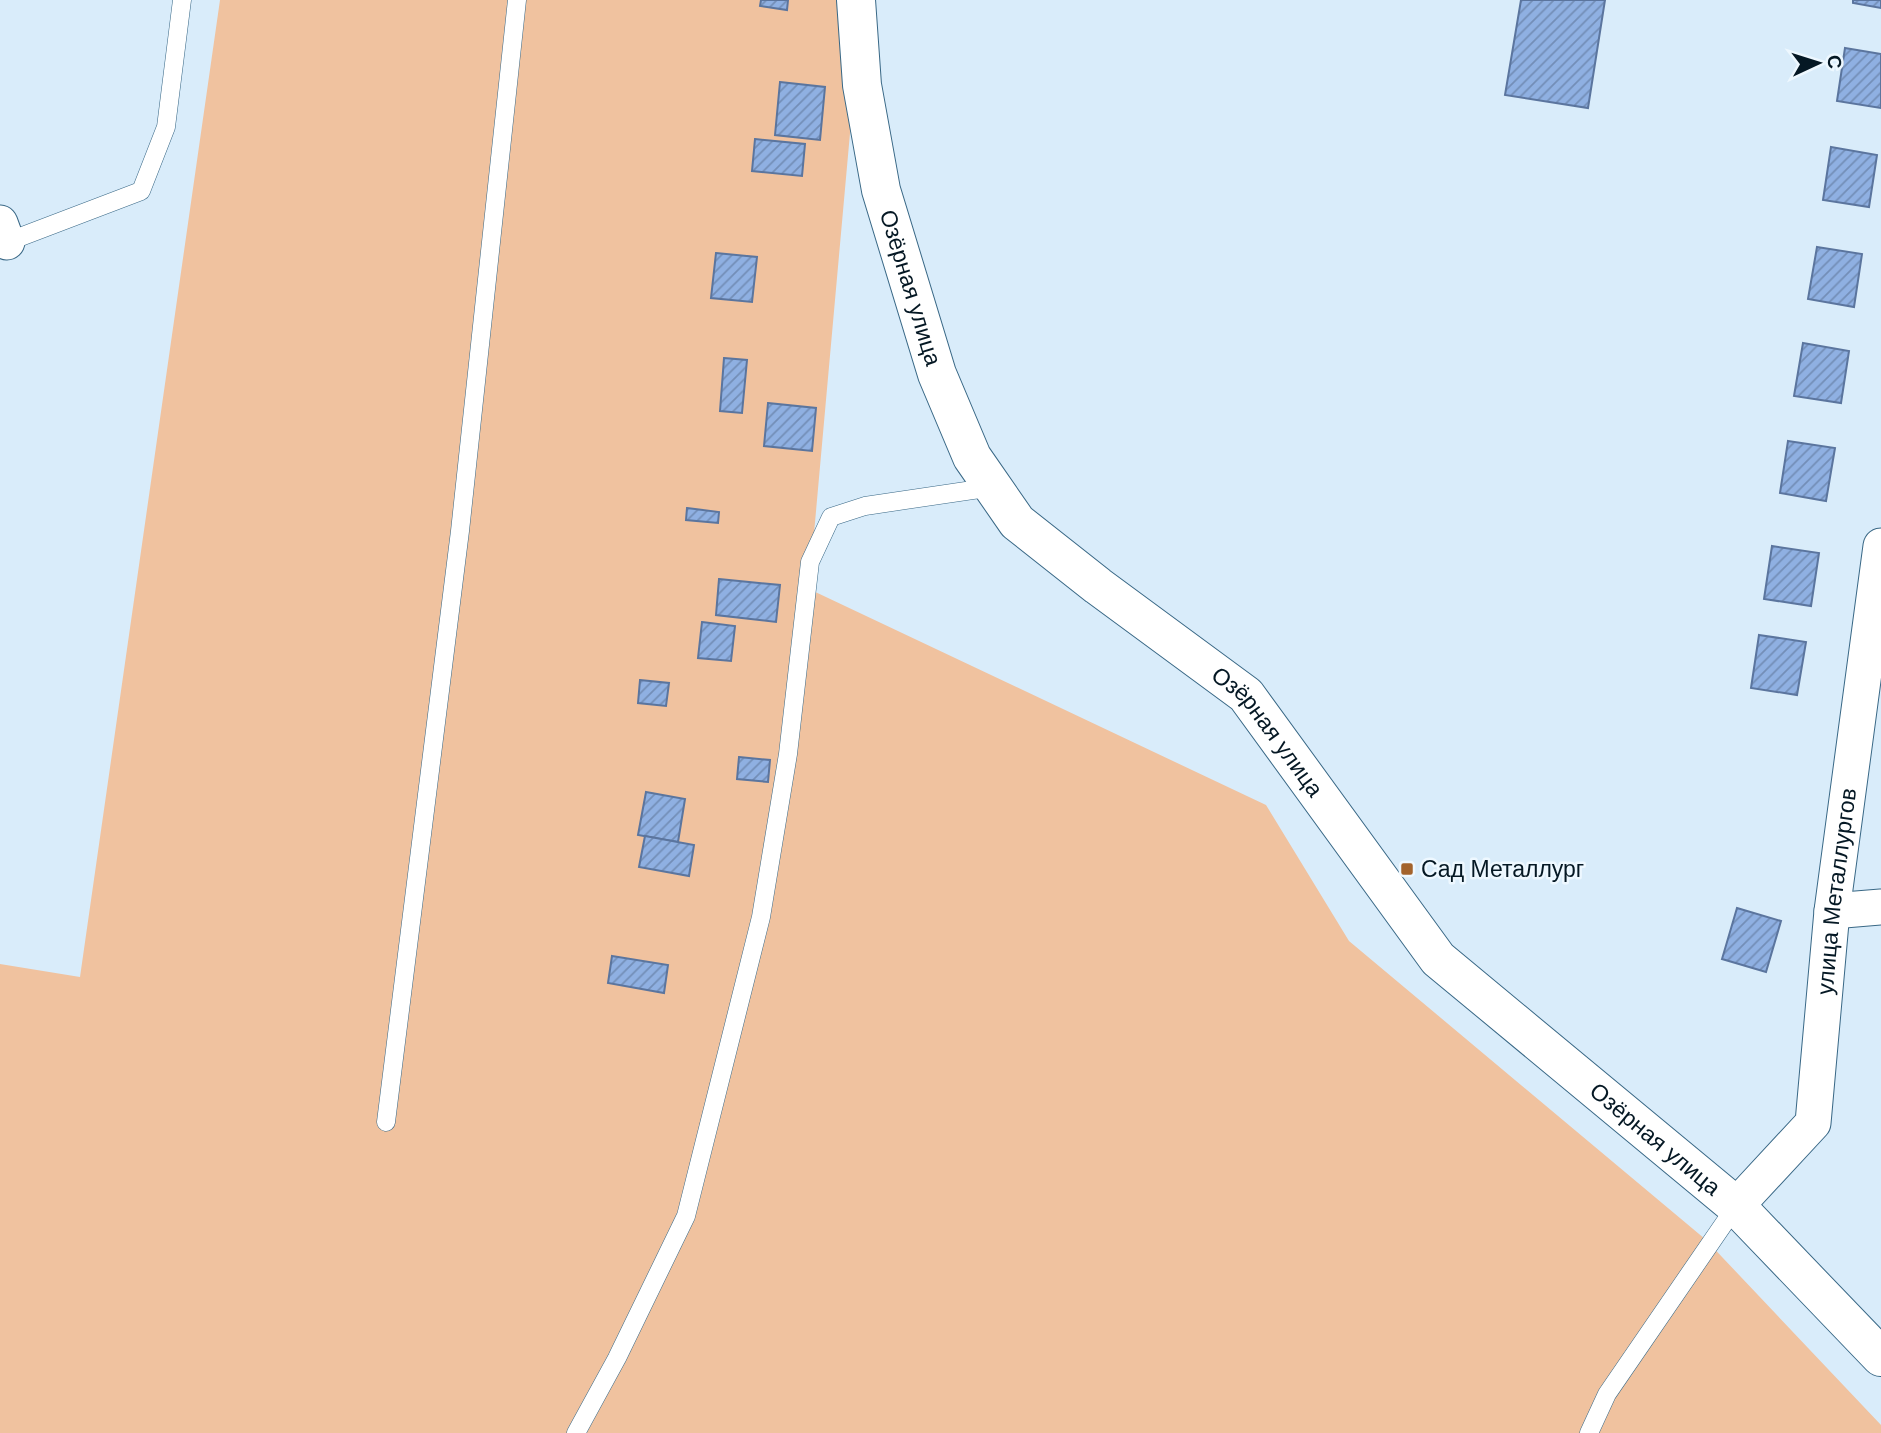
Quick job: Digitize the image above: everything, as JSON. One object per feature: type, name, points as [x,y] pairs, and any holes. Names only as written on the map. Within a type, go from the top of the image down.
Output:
[{"type":"street","name":"Озёрная улица","points":[[856,0],[862,85],[881,190],[937,374],[972,457],[1017,522],[1098,586],[1246,695],[1438,959],[1736,1206],[1881,1357]]},
{"type":"street","name":"улица Металлургов","points":[[1736,1206],[1813,1123],[1832,911],[1881,546]]},
{"type":"street","points":[[1832,911],[1881,907]]},
{"type":"lane","points":[[4,232],[141,191],[166,127],[182,0]]},
{"type":"lane","points":[[386,1122],[460,531],[517,0]]},
{"type":"lane","points":[[576,1433],[617,1358],[686,1216],[761,917],[788,754],[810,562],[831,517],[865,506],[993,487]]},
{"type":"lane","points":[[1589,1433],[1607,1394],[1736,1206]]},
{"type":"shaded area","points":[[220,0],[862,0],[809,589],[1266,805],[1349,941],[1705,1239],[1881,1425],[1881,1433],[0,1433],[0,964],[80,977]]},
{"type":"building","points":[[761,0],[788,0],[787,10],[760,6]]},
{"type":"building","points":[[1521,0],[1605,0],[1588,108],[1505,95]]},
{"type":"building","points":[[1853,0],[1881,0],[1881,8],[1853,3]]},
{"type":"building","points":[[1845,48],[1881,54],[1881,108],[1837,101]]},
{"type":"building","points":[[780,82],[825,87],[820,140],[775,135]]},
{"type":"building","points":[[755,139],[805,144],[802,176],[752,171]]},
{"type":"building","points":[[1831,147],[1877,155],[1869,207],[1823,200]]},
{"type":"building","points":[[1817,247],[1862,254],[1854,307],[1808,299]]},
{"type":"building","points":[[716,253],[757,257],[752,302],[711,298]]},
{"type":"building","points":[[1803,343],[1849,351],[1841,403],[1794,396]]},
{"type":"building","points":[[724,358],[747,360],[742,413],[720,411]]},
{"type":"building","points":[[768,403],[816,408],[812,451],[764,446]]},
{"type":"building","points":[[1788,441],[1835,448],[1826,501],[1780,493]]},
{"type":"building","points":[[687,508],[719,512],[718,523],[686,520]]},
{"type":"building","points":[[1772,546],[1819,553],[1811,606],[1764,599]]},
{"type":"building","points":[[719,579],[780,585],[776,622],[716,615]]},
{"type":"building","points":[[702,622],[735,626],[731,661],[698,658]]},
{"type":"building","points":[[1759,635],[1806,642],[1797,695],[1751,688]]},
{"type":"building","points":[[640,680],[669,683],[666,706],[638,703]]},
{"type":"building","points":[[739,757],[770,760],[768,782],[737,779]]},
{"type":"building","points":[[646,792],[685,799],[678,842],[638,835]]},
{"type":"building","points":[[645,836],[694,845],[689,876],[639,867]]},
{"type":"building","points":[[1737,908],[1781,921],[1766,972],[1722,959]]},
{"type":"building","points":[[612,956],[668,965],[664,993],[608,983]]},
{"type":"place","name":"Сад Металлург","points":[[1407,869]]}]
